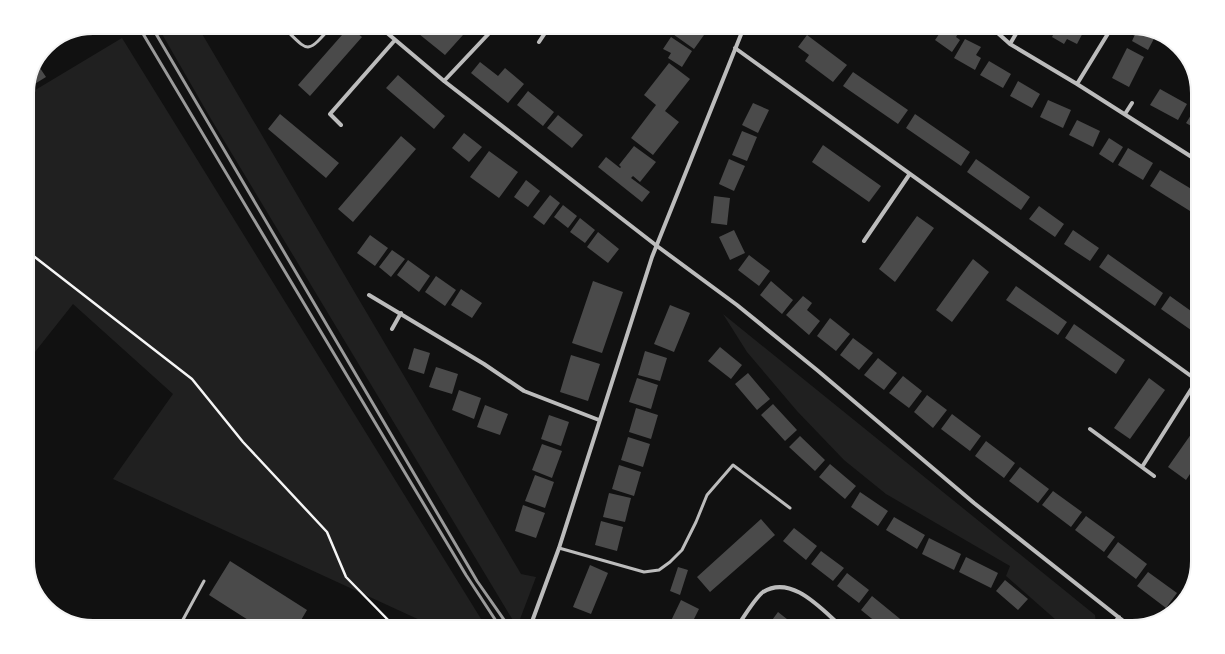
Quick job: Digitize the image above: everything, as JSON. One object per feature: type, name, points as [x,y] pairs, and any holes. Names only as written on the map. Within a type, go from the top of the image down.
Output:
[{"type":"street","points":[[388,34],[444,81],[657,246],[737,305],[817,370],[974,503],[1123,620]]},
{"type":"street","points":[[444,81],[488,34]]},
{"type":"street","points":[[539,42],[544,34]]},
{"type":"street","points":[[533,620],[559,548],[599,420],[657,246],[741,34]]},
{"type":"street","points":[[999,34],[1010,44],[1077,84],[1191,156]]},
{"type":"street","points":[[1010,44],[1016,34]]},
{"type":"street","points":[[1077,84],[1108,34]]},
{"type":"street","points":[[341,125],[330,114],[395,40]]},
{"type":"street","points":[[735,48],[1191,377]]},
{"type":"street","points":[[1125,114],[1132,103]]},
{"type":"street","points":[[864,241],[909,174]]},
{"type":"street","points":[[369,295],[484,364],[524,391],[599,420]]},
{"type":"street","points":[[392,329],[401,313]]},
{"type":"street","points":[[1142,467],[1191,390]]},
{"type":"street","points":[[1090,429],[1154,476]]},
{"type":"street","points":[[742,620],[762,593],[778,586],[789,587],[807,598],[834,620]]},
{"type":"lane","points":[[290,34],[303,46],[308,47],[314,46],[325,34]]},
{"type":"lane","points":[[559,548],[644,572],[659,570],[682,550],[707,495],[733,465],[790,508]]},
{"type":"lane","points":[[183,620],[204,581]]},
{"type":"path","points":[[34,256],[192,380],[243,442],[327,532],[346,577],[388,620]]},
{"type":"shaded area","points":[[162,34],[202,34],[521,574],[536,577],[520,620],[513,620],[211,119]]},
{"type":"shaded area","points":[[122,38],[482,620],[420,620],[113,479],[173,394],[73,304],[34,353],[34,91]]},
{"type":"shaded area","points":[[723,314],[1095,615],[1096,620],[1056,620],[1006,576],[1010,566],[886,494],[844,460],[797,411],[747,352]]},
{"type":"building","points":[[343,34],[358,34],[362,37],[310,96],[298,85]]},
{"type":"building","points":[[419,34],[463,35],[445,55]]},
{"type":"building","points":[[673,34],[704,35],[694,49]]},
{"type":"building","points":[[939,34],[958,34],[956,37],[960,40],[952,52],[935,40]]},
{"type":"building","points":[[1054,34],[1082,34],[1077,44],[1067,39],[1064,44],[1052,37]]},
{"type":"building","points":[[1135,34],[1154,38],[1148,50],[1132,41]]},
{"type":"building","points":[[807,35],[847,65],[833,82],[805,61],[809,55],[798,47]]},
{"type":"building","points":[[671,37],[692,51],[682,67],[668,58],[671,53],[663,49]]},
{"type":"building","points":[[965,39],[981,47],[976,55],[981,58],[975,70],[954,58]]},
{"type":"building","points":[[1127,48],[1144,57],[1129,87],[1112,78]]},
{"type":"building","points":[[989,61],[1011,74],[1003,88],[980,75]]},
{"type":"building","points":[[480,62],[498,76],[505,68],[524,84],[508,103],[471,73]]},
{"type":"building","points":[[669,63],[690,79],[665,111],[679,122],[653,155],[631,138],[656,105],[644,95]]},
{"type":"building","points":[[41,65],[40,68],[46,77],[35,84],[36,77]]},
{"type":"building","points":[[853,72],[908,110],[898,124],[843,86]]},
{"type":"building","points":[[398,75],[445,116],[434,129],[386,88]]},
{"type":"building","points":[[1018,81],[1040,94],[1032,108],[1010,96]]},
{"type":"building","points":[[1160,89],[1187,104],[1178,120],[1150,105]]},
{"type":"building","points":[[528,91],[554,112],[543,126],[517,105]]},
{"type":"building","points":[[1048,100],[1071,110],[1063,128],[1040,117]]},
{"type":"building","points":[[753,103],[769,110],[758,133],[742,125]]},
{"type":"building","points":[[280,114],[339,163],[326,178],[268,129]]},
{"type":"building","points":[[915,114],[970,152],[961,166],[906,128]]},
{"type":"building","points":[[558,115],[583,135],[572,148],[547,128]]},
{"type":"building","points":[[1191,115],[1191,126],[1186,123]]},
{"type":"building","points":[[1077,120],[1100,131],[1093,147],[1069,135]]},
{"type":"building","points":[[742,131],[757,137],[747,161],[732,155]]},
{"type":"building","points":[[464,133],[482,147],[469,162],[452,148]]},
{"type":"building","points":[[401,136],[416,149],[353,222],[338,209]]},
{"type":"building","points":[[1109,138],[1123,147],[1113,163],[1099,154]]},
{"type":"building","points":[[823,145],[881,186],[869,202],[812,162]]},
{"type":"building","points":[[634,146],[656,162],[640,182],[633,176],[631,178],[650,192],[642,202],[598,167],[606,157],[620,168],[621,167],[619,165]]},
{"type":"building","points":[[1128,148],[1153,163],[1143,180],[1118,165]]},
{"type":"building","points":[[489,151],[518,172],[499,198],[470,177]]},
{"type":"building","points":[[729,159],[745,166],[734,191],[719,184]]},
{"type":"building","points":[[976,159],[1030,197],[1021,210],[967,172]]},
{"type":"building","points":[[1160,170],[1191,189],[1191,212],[1150,186]]},
{"type":"building","points":[[526,180],[540,191],[528,207],[514,197]]},
{"type":"building","points":[[550,195],[560,203],[544,225],[533,217]]},
{"type":"building","points":[[714,196],[730,198],[727,225],[711,223]]},
{"type":"building","points":[[563,205],[577,216],[568,228],[554,217]]},
{"type":"building","points":[[1039,206],[1064,224],[1055,237],[1029,219]]},
{"type":"building","points":[[917,216],[934,228],[895,282],[879,269]]},
{"type":"building","points":[[580,218],[595,230],[585,243],[570,232]]},
{"type":"building","points":[[734,230],[745,253],[730,260],[719,237]]},
{"type":"building","points":[[1073,230],[1099,248],[1090,261],[1064,244]]},
{"type":"building","points":[[598,232],[619,249],[608,263],[587,247]]},
{"type":"building","points":[[370,235],[388,248],[375,266],[357,253]]},
{"type":"building","points":[[392,250],[405,259],[391,277],[379,267]]},
{"type":"building","points":[[1108,254],[1163,293],[1155,306],[1099,267]]},
{"type":"building","points":[[749,255],[770,271],[759,286],[738,270]]},
{"type":"building","points":[[973,259],[989,272],[952,322],[936,310]]},
{"type":"building","points":[[408,260],[430,276],[419,292],[397,275]]},
{"type":"building","points":[[436,276],[456,290],[445,306],[425,292]]},
{"type":"building","points":[[593,281],[623,292],[602,353],[572,343]]},
{"type":"building","points":[[771,281],[793,300],[782,314],[760,295]]},
{"type":"building","points":[[1016,286],[1067,322],[1058,335],[1006,300]]},
{"type":"building","points":[[461,289],[482,303],[472,318],[451,305]]},
{"type":"building","points":[[803,296],[812,303],[807,310],[820,321],[809,335],[786,315]]},
{"type":"building","points":[[1170,296],[1191,311],[1191,330],[1161,309]]},
{"type":"building","points":[[670,305],[690,313],[674,352],[654,344]]},
{"type":"building","points":[[830,318],[850,334],[836,351],[817,336]]},
{"type":"building","points":[[1074,324],[1125,360],[1116,374],[1065,338]]},
{"type":"building","points":[[853,338],[873,353],[859,370],[840,355]]},
{"type":"building","points":[[720,347],[742,365],[731,379],[708,361]]},
{"type":"building","points":[[414,348],[430,353],[424,374],[408,369]]},
{"type":"building","points":[[645,351],[667,358],[660,381],[638,375]]},
{"type":"building","points":[[571,355],[600,364],[588,401],[560,392]]},
{"type":"building","points":[[878,358],[897,373],[884,390],[864,375]]},
{"type":"building","points":[[436,367],[458,374],[452,394],[429,387]]},
{"type":"building","points":[[748,373],[770,399],[757,410],[735,384]]},
{"type":"building","points":[[903,376],[922,391],[909,408],[889,393]]},
{"type":"building","points":[[637,378],[658,385],[651,409],[629,402]]},
{"type":"building","points":[[1149,378],[1165,390],[1130,439],[1114,428]]},
{"type":"building","points":[[459,390],[481,398],[474,419],[452,410]]},
{"type":"building","points":[[927,395],[947,410],[933,428],[914,412]]},
{"type":"building","points":[[773,404],[797,430],[785,441],[761,415]]},
{"type":"building","points":[[485,405],[508,414],[500,435],[477,427]]},
{"type":"building","points":[[636,408],[658,415],[651,439],[629,432]]},
{"type":"building","points":[[952,414],[981,436],[970,451],[941,429]]},
{"type":"building","points":[[549,415],[569,422],[561,446],[541,439]]},
{"type":"building","points":[[1191,434],[1191,472],[1186,480],[1168,467]]},
{"type":"building","points":[[800,436],[825,460],[815,471],[789,447]]},
{"type":"building","points":[[628,437],[650,444],[643,467],[621,460]]},
{"type":"building","points":[[986,441],[1015,463],[1004,478],[975,456]]},
{"type":"building","points":[[542,444],[562,451],[552,478],[532,470]]},
{"type":"building","points":[[830,464],[856,486],[845,499],[819,477]]},
{"type":"building","points":[[619,465],[641,472],[634,496],[612,489]]},
{"type":"building","points":[[1020,467],[1049,489],[1038,503],[1009,481]]},
{"type":"building","points":[[535,475],[554,482],[545,508],[525,501]]},
{"type":"building","points":[[1053,491],[1082,512],[1071,527],[1042,505]]},
{"type":"building","points":[[860,492],[888,511],[878,526],[851,507]]},
{"type":"building","points":[[609,493],[631,498],[625,522],[603,517]]},
{"type":"building","points":[[523,505],[545,513],[536,538],[515,531]]},
{"type":"building","points":[[1086,516],[1115,537],[1104,552],[1075,530]]},
{"type":"building","points":[[894,517],[925,535],[917,549],[886,530]]},
{"type":"building","points":[[761,519],[775,535],[710,592],[697,577]]},
{"type":"building","points":[[601,521],[623,527],[617,551],[595,545]]},
{"type":"building","points":[[794,528],[817,546],[806,560],[783,541]]},
{"type":"building","points":[[929,538],[961,554],[954,570],[922,554]]},
{"type":"building","points":[[1118,542],[1147,564],[1136,579],[1107,557]]},
{"type":"building","points":[[821,551],[844,568],[833,581],[811,564]]},
{"type":"building","points":[[966,557],[998,573],[991,588],[959,572]]},
{"type":"building","points":[[230,561],[307,610],[301,620],[248,620],[209,595]]},
{"type":"building","points":[[590,565],[608,573],[591,614],[573,607]]},
{"type":"building","points":[[678,567],[688,570],[680,595],[670,591]]},
{"type":"building","points":[[1148,572],[1177,593],[1166,608],[1137,586]]},
{"type":"building","points":[[847,573],[869,590],[859,603],[837,586]]},
{"type":"building","points":[[1005,580],[1028,599],[1018,610],[996,591]]},
{"type":"building","points":[[872,596],[901,620],[873,620],[861,610]]},
{"type":"building","points":[[681,600],[699,609],[694,620],[671,620]]},
{"type":"building","points":[[778,612],[788,620],[772,620]]},
{"type":"railway","points":[[143,34],[466,575],[495,620]]},
{"type":"railway","points":[[156,34],[477,581],[504,620]]}]
